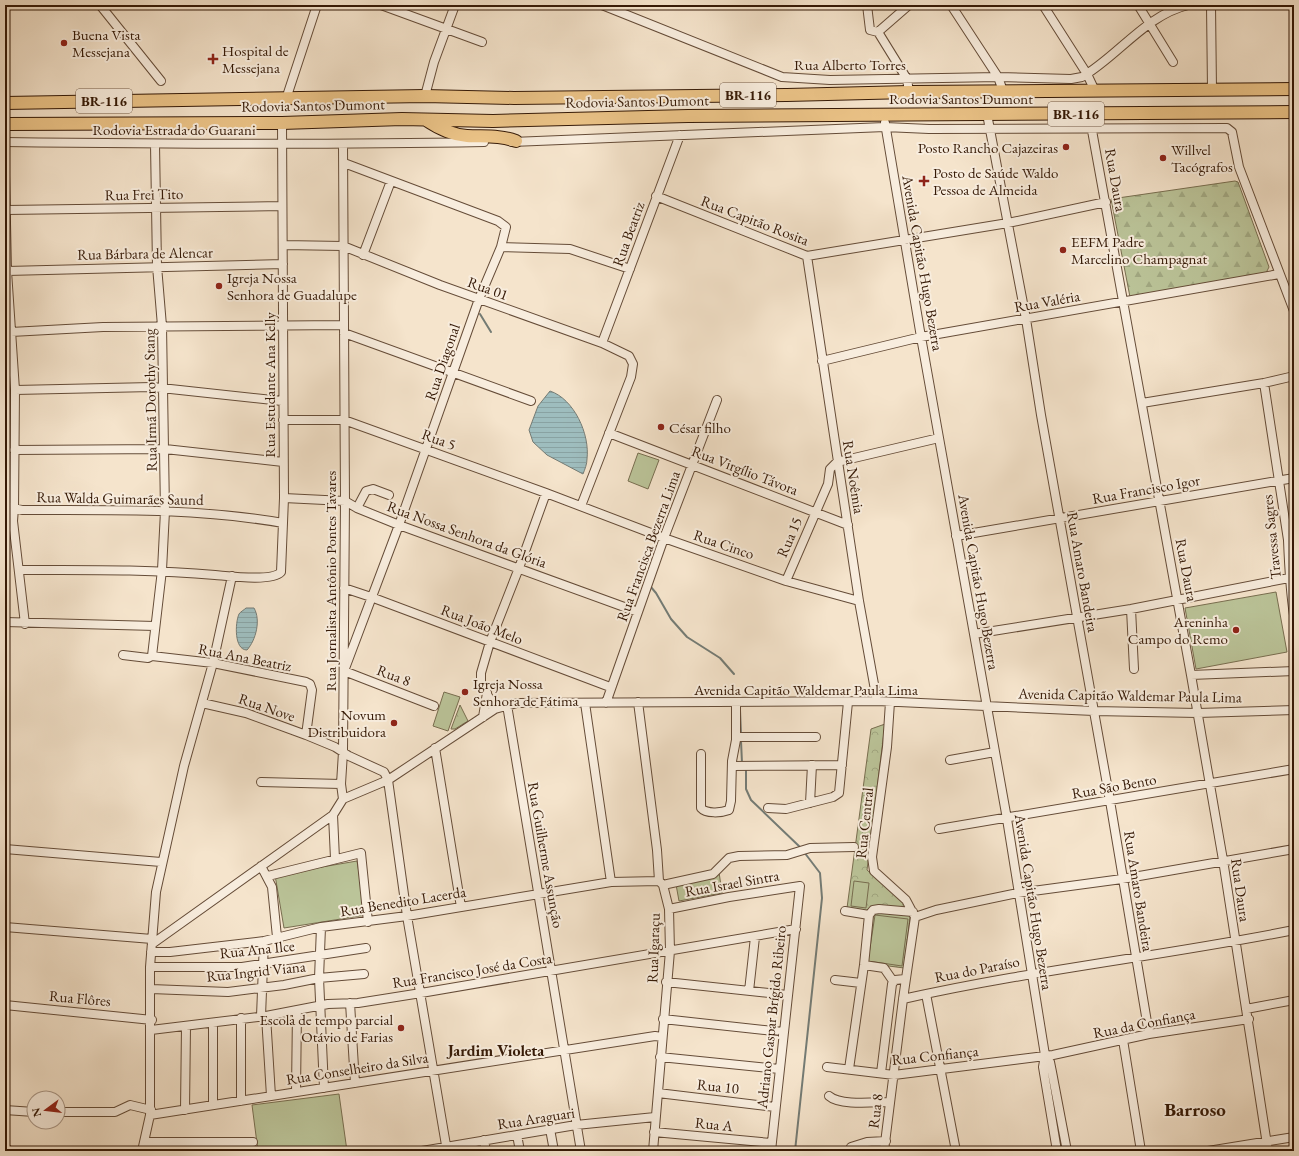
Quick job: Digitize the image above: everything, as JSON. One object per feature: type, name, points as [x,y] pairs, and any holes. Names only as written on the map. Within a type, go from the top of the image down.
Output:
[{"type":"highway","name":"Rodovia Santos Dumont","points":[[5,103],[425,96],[514,98],[909,92],[1294,89]]},
{"type":"highway","name":"Rodovia Santos Dumont","points":[[5,124],[282,123],[425,119],[493,121],[688,116],[884,114],[1294,112]]},
{"type":"highway","points":[[425,119],[443,130],[458,134],[497,136],[516,142]]},
{"type":"street","points":[[100,5],[161,81]]},
{"type":"street","points":[[286,99],[316,5]]},
{"type":"street","points":[[382,5],[482,42]]},
{"type":"street","points":[[425,96],[429,76],[455,5]]},
{"type":"street","name":"Rua Alberto Torres","points":[[602,5],[782,77],[830,80],[998,77],[1071,79],[1087,74]]},
{"type":"street","points":[[868,5],[870,30],[878,32],[907,79],[909,92]]},
{"type":"street","points":[[878,32],[909,5]]},
{"type":"street","points":[[951,5],[998,77],[1002,91]]},
{"type":"street","points":[[1043,5],[1087,74],[1095,91]]},
{"type":"street","points":[[1138,5],[1173,62]]},
{"type":"street","points":[[1087,74],[1150,24],[1171,11],[1188,5]]},
{"type":"street","points":[[1211,5],[1212,90]]},
{"type":"street","points":[[1180,113],[1180,127]]},
{"type":"street","name":"Avenida Capitão Hugo Bezerra","points":[[884,114],[904,240],[1007,819],[1045,1055],[1044,1067],[1057,1151]]},
{"type":"street","name":"Rua Amaro Bandeira","points":[[987,114],[1026,319],[1059,519],[1110,802],[1149,1034]]},
{"type":"street","name":"Rua Daura","points":[[1089,114],[1198,713],[1223,860],[1234,942],[1249,1019],[1268,1151]]},
{"type":"street","name":"Rua Estudante Ana Kelly","points":[[232,576],[275,576],[279,575],[281,570],[284,498],[282,401],[284,326],[282,123]]},
{"type":"street","name":"Rodovia Estrada do Guarani","points":[[5,142],[155,144],[282,142],[343,145],[516,142],[885,127],[929,129],[1220,127],[1227,128],[1232,132],[1239,167],[1279,274]]},
{"type":"street","name":"Rua Beatriz","points":[[602,343],[680,135]]},
{"type":"street","name":"Rua Irmã Dorothy Stang","points":[[152,656],[162,570],[165,510],[162,326],[157,266],[155,144]]},
{"type":"street","name":"Rua Jornalista Antônio Pontes Tavares","points":[[343,145],[345,500],[344,752],[341,784],[344,799]]},
{"type":"street","name":"Rua Diagonal","points":[[344,163],[501,222],[506,227],[501,247],[479,299],[400,525],[371,597],[344,671]]},
{"type":"street","points":[[5,175],[8,271],[15,390],[13,521],[26,624]]},
{"type":"street","points":[[363,255],[391,181]]},
{"type":"street","name":"Rua Capitão Rosita","points":[[656,196],[807,256],[1008,223],[1106,202]]},
{"type":"street","name":"Rua Frei Tito","points":[[6,210],[282,206]]},
{"type":"street","points":[[283,246],[343,246]]},
{"type":"street","name":"Rua 01","points":[[343,246],[363,255],[479,299],[602,343],[625,353],[632,360],[632,370],[626,391],[609,433]]},
{"type":"street","points":[[501,247],[570,250],[630,269]]},
{"type":"street","name":"Rua Noêmia","points":[[807,256],[837,462],[859,601],[877,701]]},
{"type":"street","name":"Rua Bárbara de Alencar","points":[[8,271],[157,266],[283,264]]},
{"type":"street","points":[[1279,274],[1294,311]]},
{"type":"street","name":"Rua Valéria","points":[[822,361],[921,337],[1279,274]]},
{"type":"street","points":[[11,332],[162,326],[173,328],[284,326],[344,329],[453,373],[531,401]]},
{"type":"street","points":[[1142,403],[1264,383],[1294,376]]},
{"type":"street","name":"Travessa Sagres","points":[[1264,383],[1290,558],[1294,614]]},
{"type":"street","points":[[15,390],[163,388],[282,401]]},
{"type":"street","name":"Rua Francisca Bezerra Lima","points":[[606,703],[610,687],[664,538],[717,400]]},
{"type":"street","name":"Rua 5","points":[[283,420],[344,420],[546,492],[581,506]]},
{"type":"street","points":[[581,506],[609,433]]},
{"type":"street","name":"Rua Virgílio Távora","points":[[609,433],[848,525]]},
{"type":"street","points":[[837,462],[939,438]]},
{"type":"street","points":[[14,450],[165,449],[283,462]]},
{"type":"street","name":"Rua 15","points":[[786,581],[814,512],[828,484],[830,469],[837,462]]},
{"type":"street","name":"Rua Francisco Igor","points":[[956,536],[1294,478]]},
{"type":"street","points":[[357,508],[366,491],[373,489],[389,495]]},
{"type":"street","points":[[495,709],[480,680],[490,642],[519,568],[546,492]]},
{"type":"street","points":[[284,498],[345,500]]},
{"type":"street","name":"Rua Nossa Senhora da Glória","points":[[345,500],[357,508],[400,525],[638,612]]},
{"type":"street","name":"Rua Walda Guimarães Saund","points":[[5,506],[22,510],[165,510],[253,518],[283,523]]},
{"type":"street","name":"Rua Cinco","points":[[581,506],[664,538],[786,581],[859,601]]},
{"type":"street","points":[[20,570],[162,570],[232,576],[213,664],[184,766],[161,862],[154,910],[150,967],[152,1020],[150,1112],[142,1151]]},
{"type":"street","points":[[974,634],[1130,609],[1291,577]]},
{"type":"street","name":"Rua João Melo","points":[[344,588],[610,687]]},
{"type":"street","points":[[1130,609],[1134,669]]},
{"type":"street","points":[[5,622],[26,624],[155,626]]},
{"type":"street","name":"Rua Ana Beatriz","points":[[123,655],[148,658],[152,656],[213,664],[310,684],[312,690],[306,735]]},
{"type":"street","name":"Rua 8","points":[[344,671],[434,706]]},
{"type":"street","points":[[1191,675],[1294,671]]},
{"type":"street","points":[[483,717],[487,693]]},
{"type":"street","name":"Avenida Capitão Waldemar Paula Lima","points":[[344,799],[388,780],[495,709],[517,703],[877,701],[1094,711],[1198,713],[1294,710]]},
{"type":"street","name":"Rua Nove","points":[[202,702],[246,713],[306,735],[384,772],[388,780]]},
{"type":"street","name":"Rua Igaraçu","points":[[638,702],[661,883],[669,909],[670,951],[666,982],[653,1151]]},
{"type":"street","points":[[701,754],[700,805],[704,811],[729,810],[736,736],[736,702]]},
{"type":"street","points":[[768,808],[786,809],[833,797],[839,793],[848,702]]},
{"type":"street","name":"Rua Central","points":[[890,702],[890,723],[872,852],[873,866],[878,875],[906,900],[914,914]]},
{"type":"street","points":[[585,703],[611,882]]},
{"type":"street","name":"Rua Guilherme Assunção","points":[[507,705],[537,893],[552,971],[563,1050],[581,1151]]},
{"type":"street","points":[[736,736],[816,737]]},
{"type":"street","points":[[435,748],[461,907]]},
{"type":"street","points":[[950,760],[995,752]]},
{"type":"street","points":[[810,803],[812,765]]},
{"type":"street","points":[[732,766],[842,765]]},
{"type":"street","name":"Rua São Bento","points":[[939,830],[1110,802],[1209,783],[1294,769]]},
{"type":"street","points":[[388,780],[407,916],[447,1149]]},
{"type":"street","points":[[261,782],[341,784]]},
{"type":"street","points":[[5,927],[152,945],[333,815],[344,799]]},
{"type":"street","points":[[333,815],[335,859]]},
{"type":"street","name":"Rua Benedito Lacerda","points":[[152,945],[170,952],[264,941],[320,928],[407,916],[537,893],[611,882],[661,883],[712,874],[729,858],[739,856],[787,856],[803,851],[836,846],[854,846]]},
{"type":"street","points":[[5,849],[161,862]]},
{"type":"street","points":[[849,1069],[864,965],[869,915],[873,910],[880,909],[914,914],[1018,893],[1122,879],[1223,860],[1294,849]]},
{"type":"street","points":[[268,876],[361,853],[368,922]]},
{"type":"street","points":[[261,866],[268,876],[272,886],[277,937]]},
{"type":"street","name":"Rua Israel Sintra","points":[[669,909],[728,897],[800,886]]},
{"type":"street","name":"Adriano Gaspar Brígido Ribeiro","points":[[771,1147],[800,886]]},
{"type":"street","points":[[845,911],[869,915]]},
{"type":"street","points":[[894,1075],[902,999],[914,914]]},
{"type":"street","points":[[320,928],[319,978],[324,1088]]},
{"type":"street","name":"Rua Francisco José da Costa","points":[[151,1030],[264,1016],[321,1006],[421,993],[796,929]]},
{"type":"street","name":"Rua do Paraíso","points":[[902,999],[1031,973],[1234,942],[1294,930]]},
{"type":"street","points":[[750,991],[755,937]]},
{"type":"street","points":[[264,941],[262,988],[271,1096]]},
{"type":"street","name":"Rua Ana Ilce","points":[[150,967],[224,968],[263,965],[366,948]]},
{"type":"street","points":[[864,965],[884,968],[893,981]]},
{"type":"street","name":"Rua Ingrid Viana","points":[[150,989],[228,992],[262,988],[319,978],[364,974]]},
{"type":"street","points":[[835,980],[861,983]]},
{"type":"street","points":[[893,981],[905,980]]},
{"type":"street","points":[[880,1073],[890,990],[893,981]]},
{"type":"street","points":[[666,982],[787,995]]},
{"type":"street","points":[[926,994],[956,1151]]},
{"type":"street","points":[[1246,1009],[1294,1000]]},
{"type":"street","points":[[350,1003],[355,1083]]},
{"type":"street","name":"Rua Flôres","points":[[5,1006],[152,1020]]},
{"type":"street","points":[[296,1092],[297,1010]]},
{"type":"street","points":[[241,1018],[241,1101]]},
{"type":"street","points":[[663,1019],[783,1032]]},
{"type":"street","name":"Rua da Confiança","points":[[1045,1055],[1149,1034],[1249,1019]]},
{"type":"street","points":[[213,1022],[213,1105]]},
{"type":"street","points":[[186,1026],[186,1110]]},
{"type":"street","name":"Rua Conselheiro da Silva","points":[[150,1112],[186,1110],[434,1070],[662,1036]]},
{"type":"street","points":[[1123,1040],[1140,1151]]},
{"type":"street","name":"Avenida Capitão Hugo Bezerra","points":[[1045,1055],[1050,1062],[1067,1151]]},
{"type":"street","name":"Rua Confiança","points":[[827,1066],[894,1075],[1045,1055]]},
{"type":"street","points":[[660,1057],[779,1069]]},
{"type":"street","name":"Rua 8","points":[[884,1151],[894,1075]]},
{"type":"street","name":"Rua 10","points":[[658,1094],[775,1107]]},
{"type":"street","points":[[829,1096],[836,1100],[844,1101],[890,1102]]},
{"type":"street","points":[[66,1112],[115,1112],[130,1105],[150,1112]]},
{"type":"street","points":[[5,1110],[26,1111]]},
{"type":"street","name":"Rua Araguari","points":[[422,1151],[447,1149],[484,1140],[576,1126],[656,1117]]},
{"type":"street","points":[[550,1130],[554,1151]]},
{"type":"street","name":"Rua A","points":[[654,1132],[771,1147]]},
{"type":"street","points":[[517,1135],[520,1151]]},
{"type":"street","points":[[1208,1151],[1294,1137]]},
{"type":"street","points":[[484,1140],[486,1151]]},
{"type":"street","points":[[144,1142],[253,1142]]},
{"type":"street","points":[[851,1147],[867,1142],[886,1142]]},
{"type":"green space","points":[[1235,181],[1238,182],[1269,267],[1266,273],[1130,297],[1111,199]]},
{"type":"green space","points":[[638,453],[659,460],[648,489],[628,481]]},
{"type":"green space","name":"Areninha Campo do Remo","points":[[1276,592],[1287,652],[1196,669],[1185,608]]},
{"type":"green space","points":[[444,692],[460,697],[448,731],[433,726]]},
{"type":"green space","points":[[460,705],[468,721],[455,729],[451,729]]},
{"type":"green space","points":[[885,724],[867,870],[907,906],[910,917],[904,968],[866,963],[872,913],[847,908],[871,729]]},
{"type":"green space","points":[[357,861],[366,915],[284,928],[275,875]]},
{"type":"green space","points":[[719,872],[722,893],[679,901],[675,879]]},
{"type":"green space","points":[[854,881],[869,883],[866,908],[851,906]]},
{"type":"green space","points":[[875,915],[908,919],[902,966],[868,961]]},
{"type":"green space","points":[[339,1094],[347,1151],[258,1151],[252,1105]]},
{"type":"water","points":[[550,391],[559,395],[573,409],[583,429],[586,439],[587,463],[583,474],[547,455],[533,442],[529,430],[538,406]]},
{"type":"water","points":[[246,608],[254,608],[257,618],[255,635],[247,650],[240,646],[236,629],[239,614]]},
{"type":"waterway","points":[[480,314],[491,332]]},
{"type":"waterway","points":[[650,586],[656,593],[671,619],[687,637],[720,658],[734,674]]},
{"type":"waterway","points":[[740,710],[741,734]]},
{"type":"waterway","points":[[741,741],[742,763]]},
{"type":"waterway","points":[[746,769],[746,789],[751,800],[801,848]]},
{"type":"waterway","points":[[795,1151],[822,898],[820,873],[804,852]]},
{"type":"place","name":"Buena Vista Messejana","points":[[64,43]]},
{"type":"place","name":"Hospital de Messejana","points":[[213,59]]},
{"type":"place","name":"Posto Rancho Cajazeiras","points":[[1066,147]]},
{"type":"place","name":"Willvel Tacógrafos","points":[[1163,158]]},
{"type":"place","name":"Posto de Saúde Waldo Pessoa de Almeida","points":[[924,181]]},
{"type":"place","name":"EEFM Padre Marcelino Champagnat","points":[[1063,250]]},
{"type":"place","name":"Igreja Nossa Senhora de Guadalupe","points":[[219,286]]},
{"type":"place","name":"César filho","points":[[661,427]]},
{"type":"place","name":"Areninha Campo do Remo","points":[[1236,630]]},
{"type":"place","name":"Igreja Nossa Senhora de Fátima","points":[[465,692]]},
{"type":"place","name":"Novum Distribuidora","points":[[394,723]]},
{"type":"place","name":"Escola de tempo parcial Otávio de Farias","points":[[401,1028]]},
{"type":"district","name":"Jardim Violeta","points":[[496,1050]]},
{"type":"district","name":"Barroso","points":[[1195,1109]]}]
